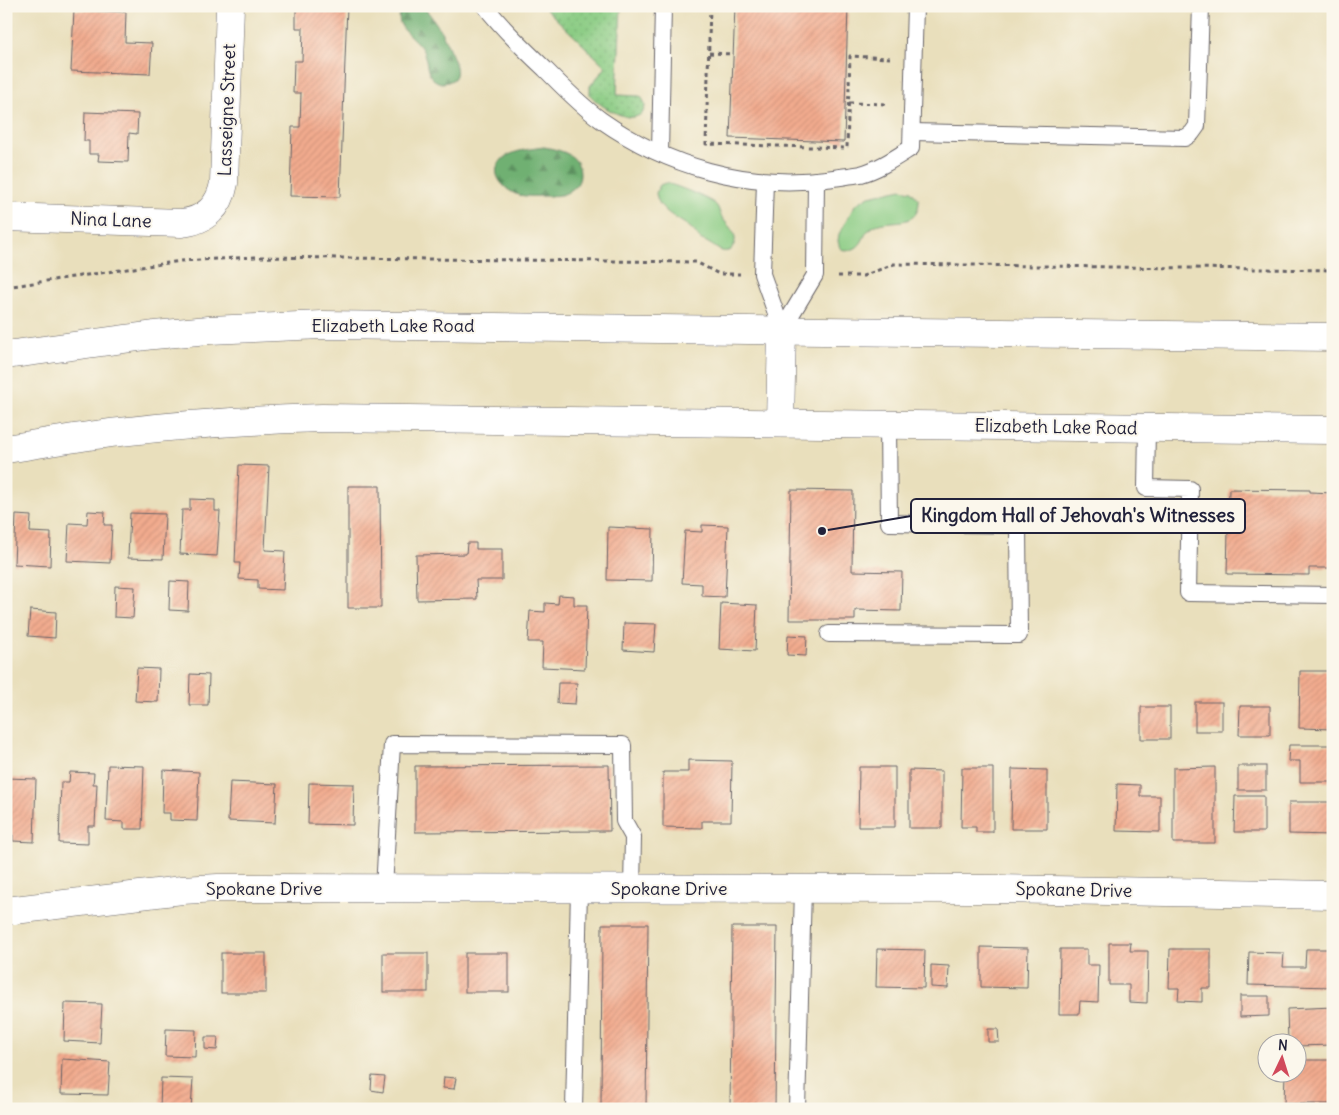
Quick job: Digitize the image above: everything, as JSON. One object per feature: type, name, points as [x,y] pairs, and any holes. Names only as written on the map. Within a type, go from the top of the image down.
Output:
[{"type":"street","name":"Lasseigne Street","points":[[212,210],[221,197],[224,183],[230,6]]},
{"type":"street","name":"Nina Lane","points":[[6,217],[181,223],[198,219],[212,210]]},
{"type":"street","name":"Elizabeth Lake Road","points":[[6,355],[154,335],[322,325],[1333,337]]},
{"type":"street","points":[[780,423],[782,330]]},
{"type":"street","name":"Elizabeth Lake Road","points":[[6,449],[118,432],[267,419],[322,418],[1333,430]]},
{"type":"street","name":"Spokane Drive","points":[[6,911],[182,890],[218,888],[998,889],[1333,895]]},
{"type":"lane","points":[[484,6],[510,35],[576,100],[622,134],[680,162],[717,174],[765,181],[816,180],[861,174],[911,148],[915,6]]},
{"type":"lane","points":[[660,153],[663,6]]},
{"type":"lane","points":[[912,132],[1185,138],[1197,126],[1201,6]]},
{"type":"lane","points":[[782,330],[814,276],[816,180]]},
{"type":"lane","points":[[765,181],[762,274],[782,330]]},
{"type":"lane","points":[[829,634],[1020,635],[1018,525],[889,523],[888,424]]},
{"type":"lane","points":[[1147,428],[1146,488],[1190,489],[1188,593],[1333,595]]},
{"type":"lane","points":[[384,889],[392,744],[623,746],[624,821],[633,837],[632,889]]},
{"type":"lane","points":[[574,1109],[579,889]]},
{"type":"lane","points":[[796,1109],[803,889]]},
{"type":"path","points":[[710,6],[706,144],[847,148],[848,60],[850,56],[872,57]]},
{"type":"path","points":[[709,54],[733,54]]},
{"type":"path","points":[[849,103],[871,104]]},
{"type":"path","points":[[6,287],[181,260],[255,257],[696,262],[720,274],[762,274]]},
{"type":"path","points":[[814,276],[863,276],[894,264],[1333,270]]},
{"type":"green space","points":[[405,6],[423,6],[434,20],[443,35],[457,69],[454,79],[441,83],[429,74],[423,51],[401,25],[400,13]]},
{"type":"green space","points":[[543,6],[621,6],[617,95],[640,96],[645,104],[641,114],[628,117],[617,114],[602,106],[590,95],[590,86],[606,67]]},
{"type":"green space","points":[[544,147],[568,154],[577,162],[580,177],[575,187],[559,195],[529,196],[513,193],[503,185],[499,180],[497,169],[499,163],[504,158],[528,149]]},
{"type":"green space","points":[[665,183],[692,192],[716,205],[735,236],[734,245],[731,250],[722,251],[701,240],[692,229],[665,210],[658,200],[656,193],[660,185]]},
{"type":"green space","points":[[902,189],[911,191],[919,200],[918,209],[914,215],[903,221],[874,226],[867,232],[857,247],[846,251],[840,248],[839,234],[855,205],[869,196]]},
{"type":"building","points":[[296,6],[347,6],[340,197],[290,196],[292,127],[300,127],[301,93],[293,93],[294,61],[302,61],[303,28],[296,28]]},
{"type":"building","points":[[735,6],[848,6],[844,142],[730,138]]},
{"type":"building","points":[[74,10],[126,12],[125,42],[152,43],[150,74],[71,71]]},
{"type":"building","points":[[85,112],[138,114],[137,134],[129,133],[128,162],[98,161],[99,154],[89,154],[89,141],[84,141]]},
{"type":"building","points":[[239,465],[269,466],[265,550],[285,551],[283,590],[258,589],[258,580],[239,579],[240,563],[235,563]]},
{"type":"building","points":[[348,486],[380,486],[381,608],[348,608]]},
{"type":"building","points":[[1229,489],[1310,490],[1310,492],[1333,493],[1333,568],[1309,568],[1309,575],[1227,574]]},
{"type":"building","points":[[791,490],[853,491],[852,571],[902,572],[901,611],[855,610],[855,620],[789,620]]},
{"type":"building","points":[[190,499],[215,500],[215,511],[220,511],[217,556],[180,554],[182,510],[190,510]]},
{"type":"building","points":[[88,511],[105,512],[104,525],[112,525],[110,563],[67,561],[69,523],[87,524]]},
{"type":"building","points":[[130,513],[165,514],[163,559],[128,558]]},
{"type":"building","points":[[16,515],[31,516],[30,532],[51,533],[50,566],[14,564]]},
{"type":"building","points":[[702,525],[728,526],[725,597],[702,596],[702,584],[682,583],[685,531],[702,532]]},
{"type":"building","points":[[608,527],[653,529],[652,581],[607,580]]},
{"type":"building","points":[[467,543],[476,543],[476,549],[502,549],[502,580],[476,580],[477,599],[417,600],[416,555],[466,554]]},
{"type":"building","points":[[170,581],[189,582],[188,611],[169,610]]},
{"type":"building","points":[[115,586],[135,587],[133,618],[114,617]]},
{"type":"building","points":[[559,595],[574,596],[574,605],[587,605],[585,669],[542,667],[543,642],[528,642],[530,611],[545,612],[545,603],[558,604]]},
{"type":"building","points":[[721,603],[757,605],[755,651],[719,649]]},
{"type":"building","points":[[30,610],[56,612],[55,638],[28,636]]},
{"type":"building","points":[[624,623],[656,624],[654,652],[623,650]]},
{"type":"building","points":[[788,635],[807,636],[806,656],[787,655]]},
{"type":"building","points":[[137,668],[159,669],[158,702],[135,701]]},
{"type":"building","points":[[1300,671],[1333,671],[1333,729],[1299,728]]},
{"type":"building","points":[[190,674],[209,675],[208,705],[189,705]]},
{"type":"building","points":[[558,683],[577,683],[575,704],[557,703]]},
{"type":"building","points":[[1195,702],[1222,702],[1222,731],[1195,731]]},
{"type":"building","points":[[1240,706],[1270,706],[1270,735],[1239,735]]},
{"type":"building","points":[[1141,707],[1170,707],[1170,739],[1141,739]]},
{"type":"building","points":[[1289,745],[1333,745],[1333,782],[1300,782],[1300,761],[1288,761]]},
{"type":"building","points":[[688,760],[732,761],[731,821],[702,821],[702,828],[663,827],[663,772],[688,772]]},
{"type":"building","points":[[108,765],[144,766],[142,829],[124,829],[124,822],[106,821]]},
{"type":"building","points":[[609,765],[610,831],[415,832],[415,766]]},
{"type":"building","points":[[1238,766],[1266,766],[1266,790],[1238,790]]},
{"type":"building","points":[[859,767],[895,767],[895,827],[858,827]]},
{"type":"building","points":[[1215,767],[1215,843],[1173,843],[1173,768]]},
{"type":"building","points":[[962,768],[993,768],[993,832],[976,832],[976,827],[961,827]]},
{"type":"building","points":[[1012,769],[1047,770],[1047,829],[1011,829]]},
{"type":"building","points":[[163,770],[199,772],[197,821],[170,820],[170,813],[162,813]]},
{"type":"building","points":[[909,770],[942,771],[942,828],[909,828]]},
{"type":"building","points":[[70,772],[94,773],[93,784],[97,784],[95,826],[88,826],[88,844],[59,843],[61,782],[69,782]]},
{"type":"building","points":[[6,778],[36,779],[34,842],[13,841],[13,835],[6,835]]},
{"type":"building","points":[[230,782],[277,784],[275,823],[228,821]]},
{"type":"building","points":[[309,783],[354,784],[353,825],[308,824]]},
{"type":"building","points":[[1117,784],[1140,785],[1140,796],[1160,796],[1160,832],[1116,831]]},
{"type":"building","points":[[1235,796],[1264,796],[1264,832],[1234,832]]},
{"type":"building","points":[[1289,802],[1333,802],[1333,835],[1289,834]]},
{"type":"building","points":[[602,924],[648,924],[646,1109],[601,1109]]},
{"type":"building","points":[[732,927],[777,927],[775,1109],[730,1109]]},
{"type":"building","points":[[1109,943],[1131,943],[1130,951],[1148,951],[1147,1003],[1129,1002],[1129,985],[1109,985]]},
{"type":"building","points":[[981,947],[1028,948],[1027,988],[981,987]]},
{"type":"building","points":[[877,949],[925,950],[924,988],[876,987]]},
{"type":"building","points":[[1060,949],[1087,949],[1087,965],[1099,965],[1098,1002],[1080,1001],[1079,1014],[1059,1014]]},
{"type":"building","points":[[1170,949],[1211,949],[1211,988],[1202,988],[1202,1002],[1178,1001],[1179,988],[1169,988]]},
{"type":"building","points":[[1306,949],[1333,949],[1333,987],[1248,985],[1249,952],[1284,953],[1283,967],[1305,967]]},
{"type":"building","points":[[221,953],[266,953],[266,993],[221,993]]},
{"type":"building","points":[[383,953],[428,953],[428,992],[383,992]]},
{"type":"building","points":[[465,953],[509,953],[509,992],[465,992]]},
{"type":"building","points":[[931,965],[949,966],[948,988],[931,987]]},
{"type":"building","points":[[1240,996],[1269,996],[1269,1016],[1240,1017]]},
{"type":"building","points":[[65,1003],[102,1004],[100,1043],[64,1041]]},
{"type":"building","points":[[1333,1007],[1333,1045],[1306,1046],[1306,1032],[1288,1032],[1287,1009]]},
{"type":"building","points":[[166,1029],[196,1030],[195,1057],[165,1056]]},
{"type":"building","points":[[988,1029],[998,1029],[999,1042],[988,1042]]},
{"type":"building","points":[[205,1037],[218,1037],[217,1050],[205,1049]]},
{"type":"building","points":[[62,1059],[110,1062],[108,1095],[61,1094]]},
{"type":"building","points":[[1306,1060],[1333,1060],[1331,1104],[1284,1104],[1285,1082],[1306,1082]]},
{"type":"building","points":[[372,1076],[385,1077],[383,1092],[371,1090]]},
{"type":"building","points":[[444,1077],[456,1078],[454,1089],[443,1088]]},
{"type":"building","points":[[161,1078],[193,1079],[191,1109],[160,1109]]},
{"type":"place","name":"Kingdom Hall of Jehovah's Witnesses","points":[[822,531]]}]
